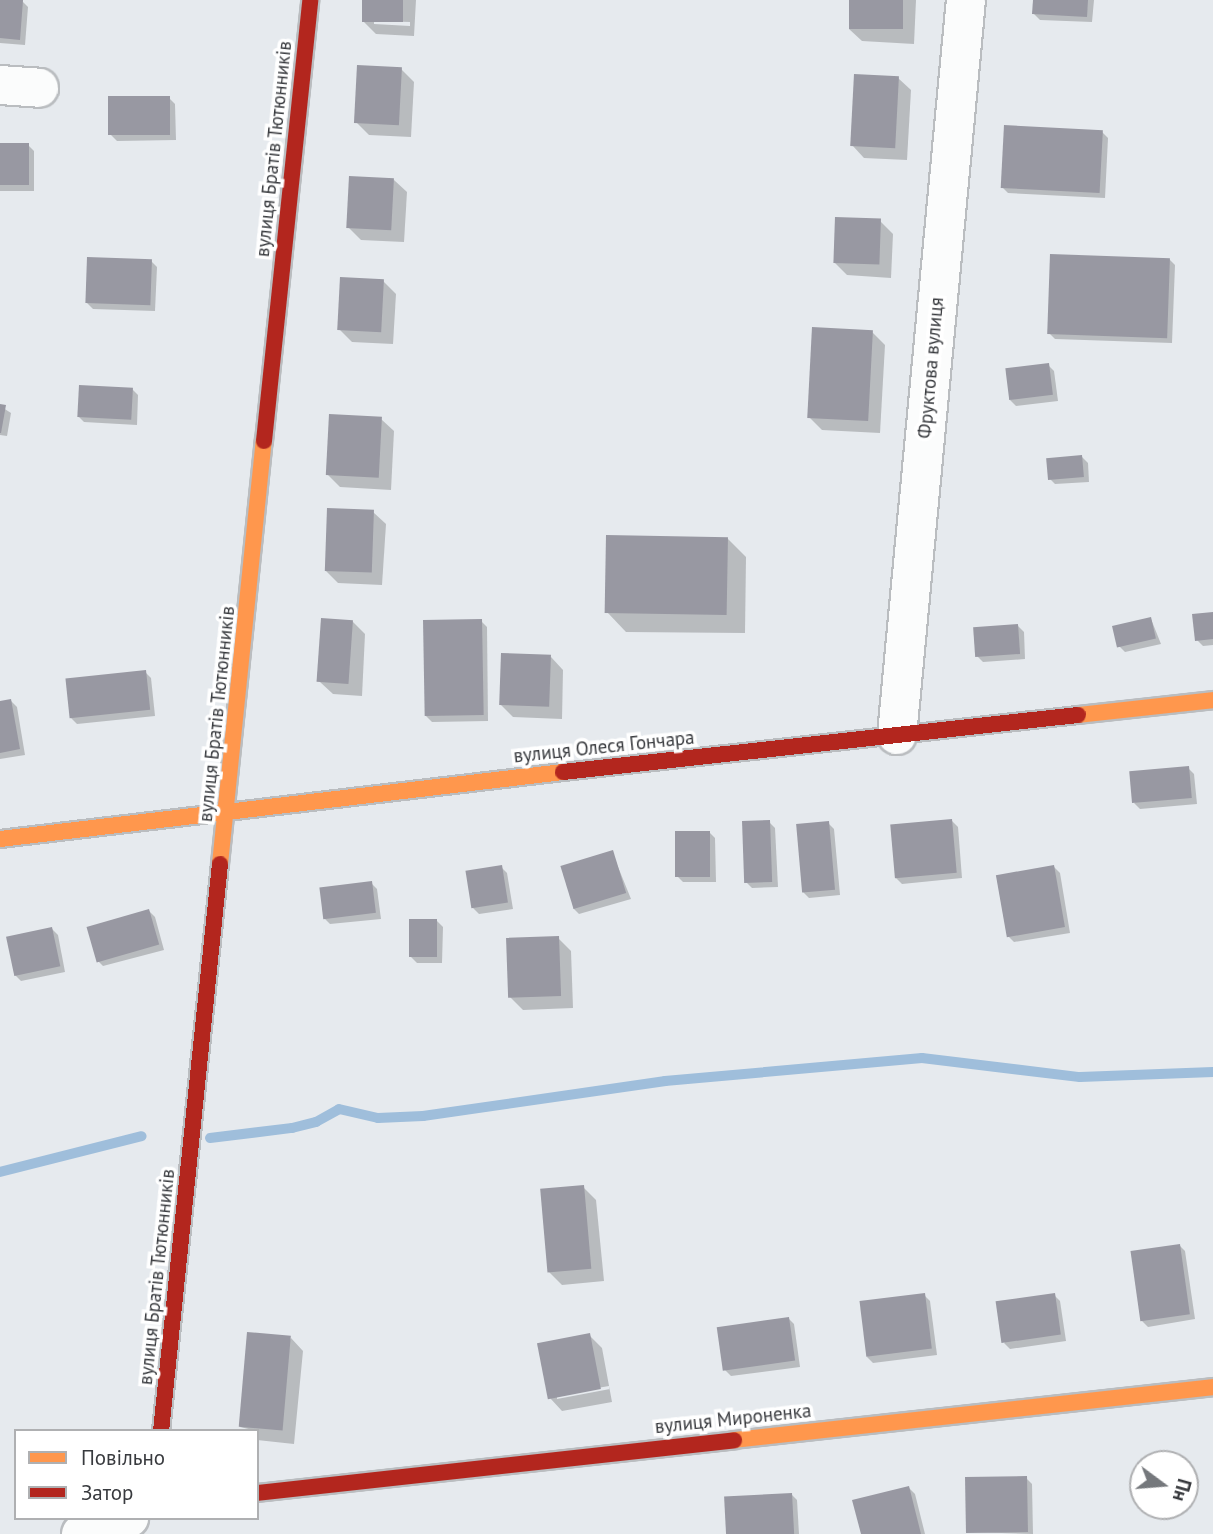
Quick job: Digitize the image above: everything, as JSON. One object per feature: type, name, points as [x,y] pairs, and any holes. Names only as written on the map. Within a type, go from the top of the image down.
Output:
[{"type":"street","name":"вулиця Братів Тютюнників","points":[[161,1429],[229,810],[310,0]]},
{"type":"street","name":"Фруктова вулиця","points":[[897,735],[966,0]]},
{"type":"street","points":[[0,85],[39,88]]},
{"type":"street","name":"вулиця Олеся Гончара","points":[[0,839],[229,810],[1213,700]]},
{"type":"street","name":"вулиця Мироненка","points":[[259,1493],[1213,1387]]},
{"type":"street","points":[[81,1534],[107,1531],[126,1520]]},
{"type":"building","points":[[0,0],[23,0],[20,40],[0,38]]},
{"type":"building","points":[[362,0],[403,0],[403,22],[362,22]]},
{"type":"building","points":[[849,0],[903,0],[903,29],[849,29]]},
{"type":"building","points":[[1033,0],[1088,0],[1087,17],[1032,14]]},
{"type":"building","points":[[357,65],[402,67],[399,125],[354,123]]},
{"type":"building","points":[[854,74],[899,76],[895,148],[850,146]]},
{"type":"building","points":[[108,96],[170,96],[170,135],[108,135]]},
{"type":"building","points":[[1004,125],[1103,130],[1100,193],[1001,188]]},
{"type":"building","points":[[0,143],[29,143],[29,185],[0,185]]},
{"type":"building","points":[[349,176],[394,178],[391,230],[346,228]]},
{"type":"building","points":[[835,217],[881,219],[879,265],[833,263]]},
{"type":"building","points":[[1050,254],[1170,258],[1167,338],[1047,334]]},
{"type":"building","points":[[87,257],[152,259],[150,305],[85,303]]},
{"type":"building","points":[[340,277],[384,279],[381,332],[337,330]]},
{"type":"building","points":[[812,327],[873,330],[868,421],[807,418]]},
{"type":"building","points":[[1049,363],[1053,395],[1009,400],[1005,368]]},
{"type":"building","points":[[79,385],[133,388],[131,420],[77,417]]},
{"type":"building","points":[[0,404],[6,405],[1,433],[0,433]]},
{"type":"building","points":[[329,414],[382,417],[379,478],[326,475]]},
{"type":"building","points":[[1082,455],[1084,477],[1048,480],[1046,458]]},
{"type":"building","points":[[327,508],[374,510],[372,573],[325,571]]},
{"type":"building","points":[[606,535],[728,537],[727,615],[605,613]]},
{"type":"building","points":[[1213,612],[1213,639],[1195,641],[1192,614]]},
{"type":"building","points":[[1151,617],[1156,638],[1117,647],[1112,626]]},
{"type":"building","points":[[321,618],[353,620],[348,684],[317,682]]},
{"type":"building","points":[[482,619],[484,715],[425,716],[423,620]]},
{"type":"building","points":[[1018,624],[1020,654],[975,657],[973,627]]},
{"type":"building","points":[[501,653],[551,655],[549,707],[499,705]]},
{"type":"building","points":[[146,670],[150,710],[70,718],[65,678]]},
{"type":"building","points":[[11,699],[20,749],[0,753],[0,701]]},
{"type":"building","points":[[1189,766],[1192,798],[1132,803],[1129,771]]},
{"type":"building","points":[[952,819],[957,873],[895,878],[890,824]]},
{"type":"building","points":[[770,820],[772,882],[744,883],[742,821]]},
{"type":"building","points":[[829,821],[835,890],[802,893],[796,824]]},
{"type":"building","points":[[675,831],[710,831],[710,877],[675,877]]},
{"type":"building","points":[[613,850],[626,893],[574,909],[560,866]]},
{"type":"building","points":[[502,865],[508,903],[471,908],[465,871]]},
{"type":"building","points":[[1054,865],[1065,927],[1007,937],[996,875]]},
{"type":"building","points":[[372,881],[376,913],[323,919],[319,887]]},
{"type":"building","points":[[149,909],[159,945],[97,962],[87,927]]},
{"type":"building","points":[[409,919],[437,919],[437,957],[409,957]]},
{"type":"building","points":[[52,927],[60,966],[14,976],[6,937]]},
{"type":"building","points":[[559,936],[561,996],[508,998],[506,938]]},
{"type":"building","points":[[584,1185],[591,1269],[547,1273],[540,1189]]},
{"type":"building","points":[[1180,1244],[1190,1314],[1140,1321],[1130,1251]]},
{"type":"building","points":[[925,1293],[932,1349],[866,1357],[859,1301]]},
{"type":"building","points":[[1055,1293],[1061,1335],[1001,1343],[996,1301]]},
{"type":"building","points":[[789,1317],[795,1361],[723,1371],[717,1327]]},
{"type":"building","points":[[247,1332],[291,1336],[283,1430],[239,1427]]},
{"type":"building","points":[[590,1333],[601,1389],[548,1399],[537,1343]]},
{"type":"building","points":[[1027,1476],[1028,1532],[966,1533],[965,1477]]},
{"type":"building","points":[[909,1486],[921,1534],[861,1534],[852,1500]]},
{"type":"building","points":[[792,1493],[794,1534],[726,1534],[724,1497]]},
{"type":"waterway","points":[[210,1138],[292,1128],[316,1122],[339,1109],[378,1118],[423,1116],[665,1081],[922,1058],[1080,1077],[1213,1072]]},
{"type":"waterway","points":[[0,1172],[142,1136]]},
{"type":"traffic: slow","points":[[220,864],[264,441]]},
{"type":"traffic: slow","points":[[1078,715],[1213,700]]},
{"type":"traffic: slow","points":[[0,839],[563,772]]},
{"type":"traffic: slow","points":[[734,1440],[1213,1387]]},
{"type":"traffic: jam","points":[[264,441],[310,0]]},
{"type":"traffic: jam","points":[[563,772],[1078,715]]},
{"type":"traffic: jam","points":[[161,1429],[220,864]]},
{"type":"traffic: jam","points":[[259,1493],[734,1440]]}]
